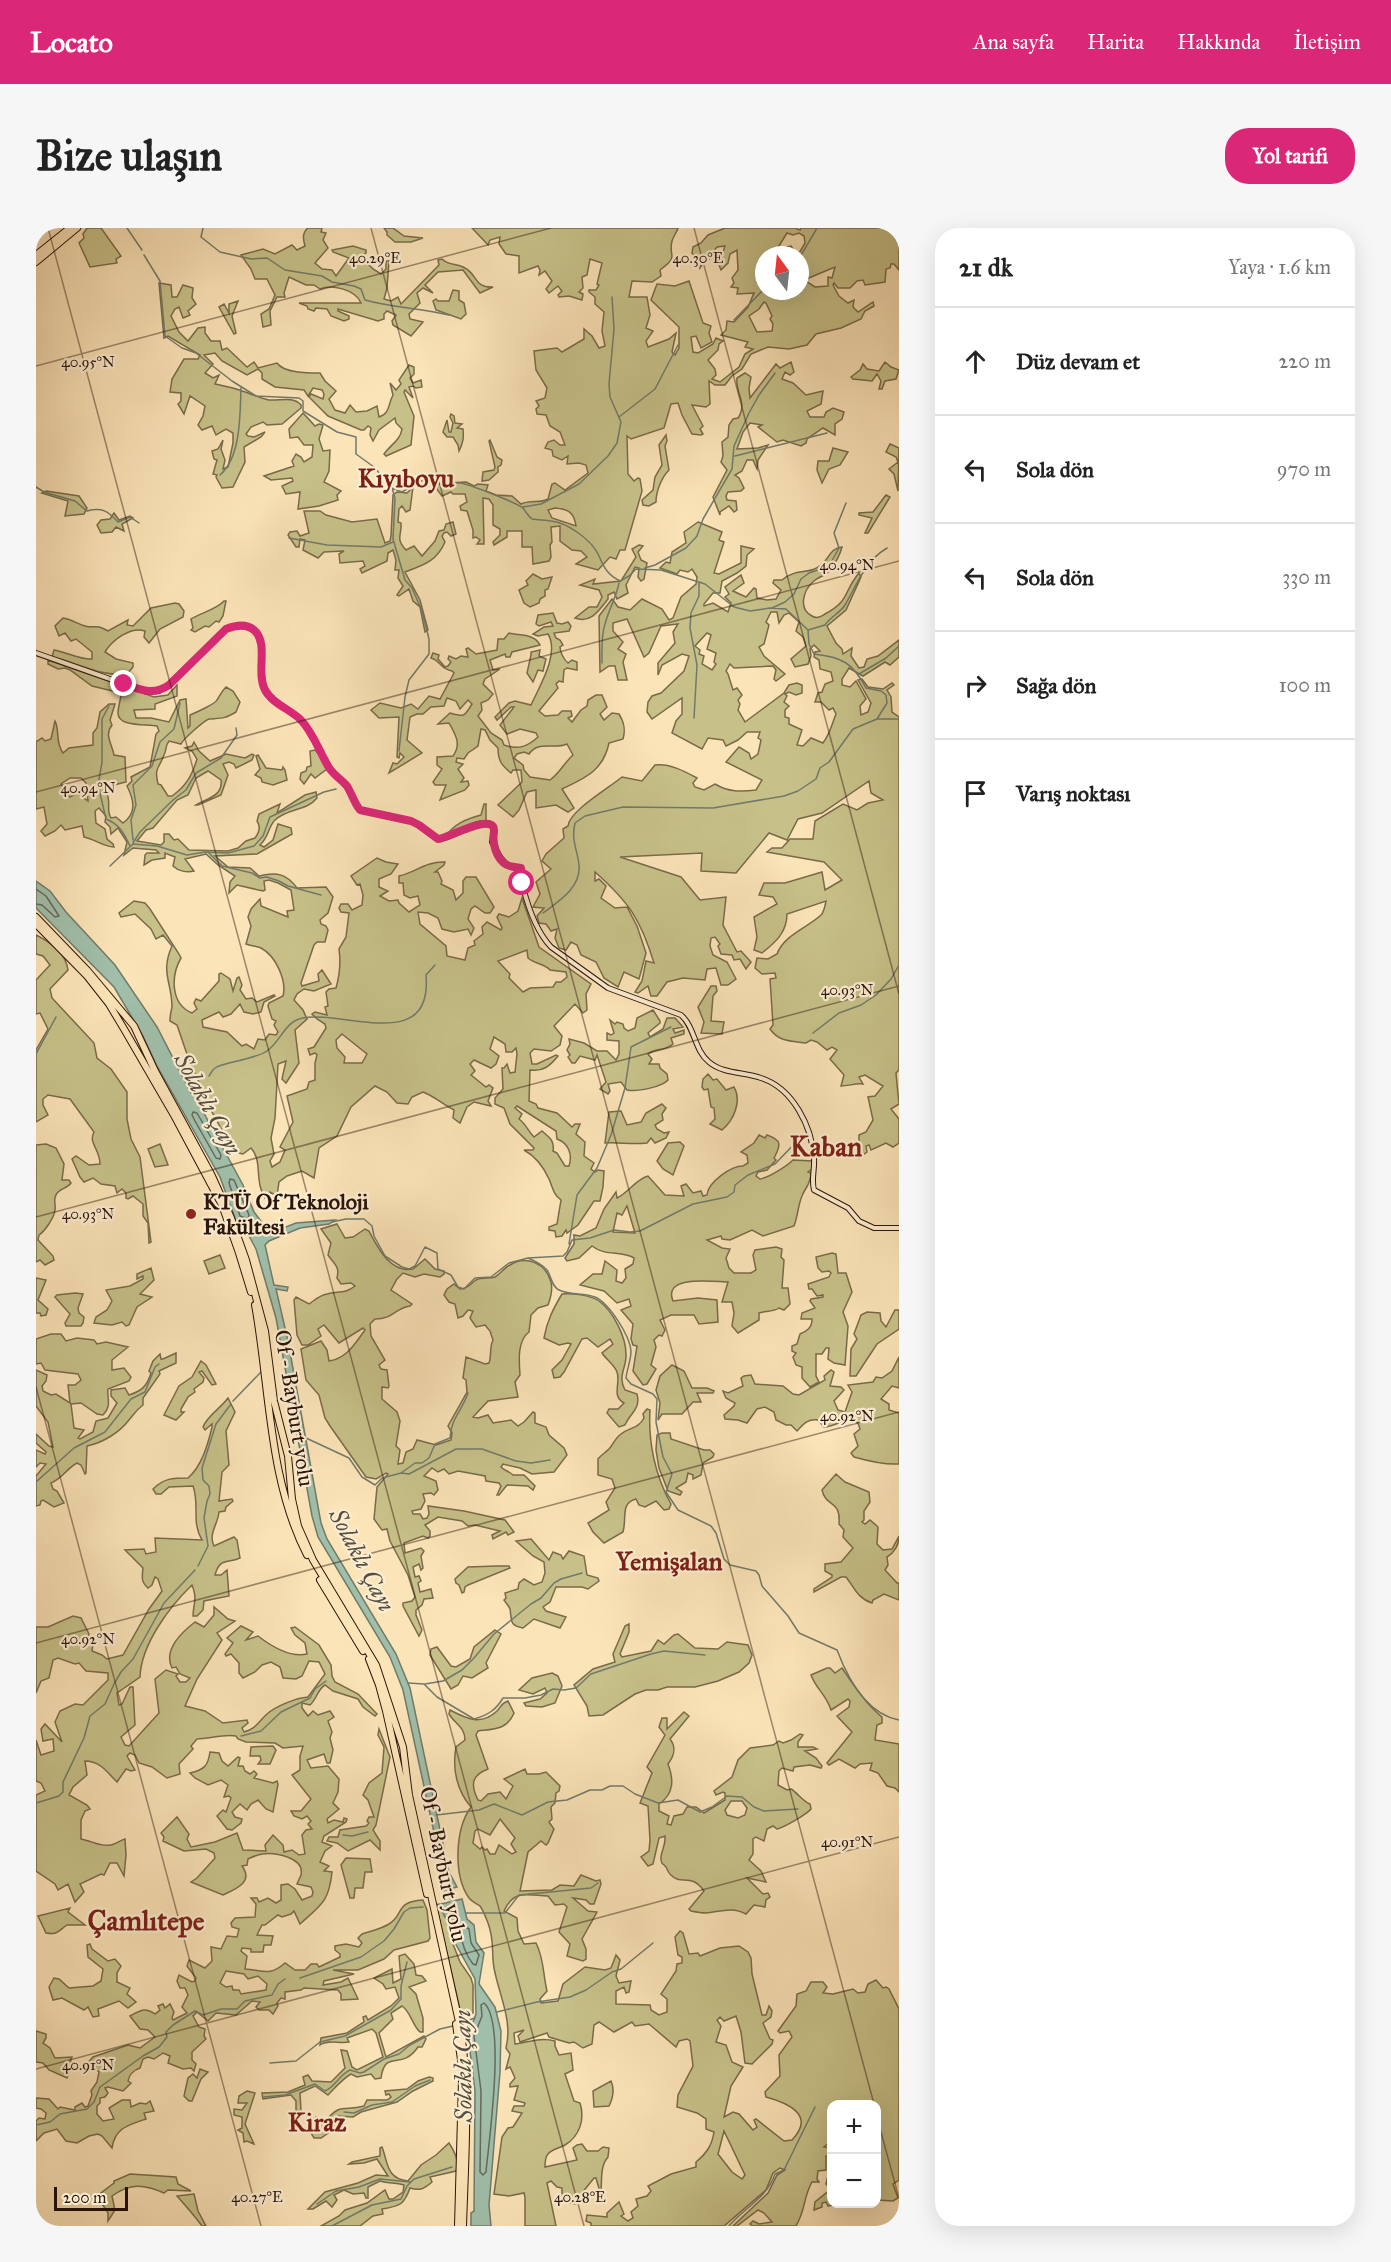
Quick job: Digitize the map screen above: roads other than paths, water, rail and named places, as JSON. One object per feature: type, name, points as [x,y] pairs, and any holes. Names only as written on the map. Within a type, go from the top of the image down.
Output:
[{"type":"highway","points":[[36,255],[70,228]]},
{"type":"highway","points":[[36,262],[77,228]]},
{"type":"highway","name":"Of - Bayburt yolu","points":[[36,917],[87,970],[132,1023],[154,1071],[211,1173],[233,1222],[246,1260],[265,1331],[274,1401],[288,1456],[292,1499],[298,1526],[313,1560],[376,1665],[404,1752],[409,1795],[465,2057],[468,2108],[463,2226]]},
{"type":"highway","name":"Of - Bayburt yolu","points":[[36,924],[87,976],[110,1004],[222,1205],[239,1253],[255,1306],[277,1458],[294,1528],[331,1602],[369,1659],[379,1685],[396,1754],[459,2050],[462,2073],[462,2117],[458,2226]]},
{"type":"highway","points":[[122,1025],[132,1023],[130,1032],[126,1032]]},
{"type":"highway","points":[[280,1451],[288,1456],[285,1463],[277,1458],[280,1451]]},
{"type":"highway","points":[[394,1746],[397,1743],[402,1744]]},
{"type":"highway","points":[[396,1754],[404,1752]]},
{"type":"main road","points":[[36,653],[147,692],[159,691],[169,685],[226,629],[243,626],[254,630],[262,646],[261,676],[265,689],[273,700],[291,711],[306,727],[329,768],[349,789],[360,810],[411,821],[438,839],[448,837],[471,826],[488,823],[492,825],[494,830],[492,842],[507,865],[521,868],[525,893],[537,924],[551,947],[595,981],[608,988],[681,1015],[689,1022],[703,1056],[717,1068],[764,1079],[786,1094],[803,1118],[812,1139],[815,1163],[812,1182],[814,1190],[848,1208],[859,1221],[873,1228],[899,1228]]},
{"type":"water","points":[[36,881],[50,891],[66,912],[115,965],[157,1027],[191,1093],[201,1101],[199,1104],[243,1185],[254,1212],[267,1229],[273,1232],[296,1223],[335,1220],[329,1224],[300,1228],[269,1241],[265,1245],[274,1285],[288,1287],[287,1291],[276,1289],[288,1341],[321,1523],[327,1539],[396,1654],[410,1688],[449,1872],[457,1887],[443,1891],[442,1869],[403,1690],[390,1657],[318,1537],[312,1516],[276,1318],[256,1249],[243,1225],[237,1223],[220,1177],[114,987],[36,908]]},
{"type":"water","points":[[462,1899],[467,1919],[474,1925],[476,1942],[484,1953],[479,1984],[495,2007],[501,2031],[500,2072],[489,2205],[491,2226],[471,2226],[471,2213],[474,2211],[475,2091],[468,2035],[476,2014],[475,1979],[454,1941],[453,1927],[444,1915],[441,1904]]},
{"type":"waterway","points":[[127,228],[142,250]]},
{"type":"waterway","points":[[203,228],[201,237],[220,252],[251,259],[267,258],[285,270],[322,276],[332,282],[354,286],[361,289],[365,300],[449,315]]},
{"type":"waterway","points":[[806,246],[817,228]]},
{"type":"waterway","points":[[144,255],[160,281],[165,336],[182,348],[196,353],[256,396],[299,398],[303,401],[303,411],[337,432],[356,437],[356,454],[374,467],[392,488],[395,498],[393,539],[405,580],[412,588],[422,611],[429,639],[429,654],[409,680],[399,751]]},
{"type":"waterway","points":[[523,507],[541,504],[579,484],[608,456],[617,443],[621,422],[610,397],[609,384],[614,329],[612,297]]},
{"type":"waterway","points":[[734,320],[755,298]]},
{"type":"waterway","points":[[619,417],[655,389],[678,345]]},
{"type":"waterway","points":[[645,568],[686,548],[697,536],[703,519],[732,469],[734,446],[749,413],[775,373]]},
{"type":"waterway","points":[[220,475],[227,467],[236,447],[241,388]]},
{"type":"waterway","points":[[735,456],[827,433]]},
{"type":"waterway","points":[[392,488],[402,492],[429,479],[441,484],[465,484],[523,508],[532,519],[558,522],[572,529],[591,544],[607,571],[620,581],[636,569],[661,570],[705,584],[734,607],[750,611],[770,608],[786,609],[808,630],[809,644],[814,654],[839,659],[851,667],[866,688],[881,691],[886,695],[887,703],[877,719]]},
{"type":"waterway","points":[[36,487],[44,492],[75,501],[87,511],[97,509],[104,511],[118,522],[130,517],[139,523]]},
{"type":"waterway","points":[[772,608],[785,602],[794,594],[801,579],[809,573],[829,566],[839,548],[834,533],[846,503]]},
{"type":"waterway","points":[[289,538],[327,545],[381,547],[393,542]]},
{"type":"waterway","points":[[808,630],[825,625],[845,605],[867,566],[887,548]]},
{"type":"waterway","points":[[602,663],[604,629],[619,583]]},
{"type":"waterway","points":[[694,718],[697,665],[690,628],[691,613],[699,596],[699,583]]},
{"type":"waterway","points":[[859,674],[886,658],[899,646]]},
{"type":"waterway","points":[[133,840],[131,820],[136,805],[133,785],[152,766],[160,742],[174,729],[180,703]]},
{"type":"waterway","points":[[109,706],[102,719],[102,762],[98,785],[106,819],[121,830],[130,846]]},
{"type":"waterway","points":[[543,913],[568,893],[576,881],[579,865],[574,829],[575,823],[585,816],[623,807],[713,808],[784,796],[798,791],[816,779],[820,768],[829,762],[853,729],[877,719],[899,719]]},
{"type":"waterway","points":[[133,843],[140,832],[186,790],[196,773],[221,758],[237,735],[236,728]]},
{"type":"waterway","points":[[110,866],[133,844],[157,846],[187,855],[205,852],[228,853],[254,846],[263,836],[270,817],[324,792],[336,789]]},
{"type":"waterway","points":[[208,852],[222,866],[252,873],[260,878],[267,877],[288,886],[321,895]]},
{"type":"waterway","points":[[209,1076],[219,1066],[254,1057],[267,1051],[287,1027],[303,1018],[320,1017],[382,1023],[401,1021],[416,1014],[424,999],[426,975],[435,965]]},
{"type":"waterway","points":[[813,1033],[839,1013],[861,1005],[876,995],[891,979],[899,965]]},
{"type":"waterway","points":[[36,1054],[56,1017]]},
{"type":"waterway","points":[[569,1244],[577,1195],[597,1168],[611,1135],[625,1088],[631,1047],[671,1027]]},
{"type":"waterway","points":[[332,1222],[364,1219],[372,1226],[374,1236],[385,1256],[402,1267],[409,1269],[415,1266],[425,1247],[437,1253],[438,1269],[451,1275],[458,1287],[464,1289],[475,1278],[491,1277],[509,1263],[528,1258],[563,1256],[572,1240],[590,1238],[614,1230],[640,1231],[693,1204],[727,1197],[734,1192],[735,1185],[748,1175],[775,1164],[799,1139]]},
{"type":"waterway","points":[[528,1258],[545,1268],[554,1286],[559,1290],[601,1300],[623,1329],[631,1351],[626,1378],[631,1384],[653,1394],[657,1399],[656,1422],[663,1457],[672,1474],[666,1492],[678,1510],[711,1526],[716,1533],[724,1559],[730,1565],[756,1571],[762,1586],[788,1616],[799,1633],[837,1650],[860,1694],[877,1711],[899,1720]]},
{"type":"waterway","points":[[36,1482],[74,1448],[105,1432],[131,1399],[145,1392],[155,1367],[159,1364]]},
{"type":"waterway","points":[[233,1401],[261,1372]]},
{"type":"waterway","points":[[306,1438],[349,1458],[362,1477],[375,1485],[382,1478],[401,1473],[415,1463],[422,1463],[429,1458],[435,1444],[450,1438],[452,1425],[468,1393]]},
{"type":"waterway","points":[[198,1566],[208,1546],[204,1518],[210,1494],[209,1486],[203,1480],[202,1468],[216,1424],[231,1404]]},
{"type":"waterway","points":[[401,1473],[409,1474],[456,1449],[482,1449],[516,1461],[531,1463],[550,1460]]},
{"type":"waterway","points":[[36,1803],[59,1796],[63,1792],[63,1782],[84,1738],[90,1716],[105,1704],[121,1672],[133,1659],[164,1603],[195,1570]]},
{"type":"waterway","points":[[425,1684],[443,1681],[462,1670],[494,1634],[541,1598],[554,1583],[582,1573]]},
{"type":"waterway","points":[[408,1683],[424,1684],[437,1697],[474,1719],[491,1712],[503,1698],[525,1698],[541,1695],[553,1689],[576,1688],[591,1674],[651,1654],[664,1651],[705,1655]]},
{"type":"waterway","points":[[241,1736],[261,1731],[281,1712],[310,1698],[315,1689],[326,1681]]},
{"type":"waterway","points":[[436,1815],[479,1810],[494,1804],[522,1815],[548,1802],[567,1800],[590,1790],[602,1790],[610,1786],[623,1786],[635,1794],[658,1803],[678,1800],[700,1812],[712,1807],[727,1796],[742,1797],[754,1807],[764,1811],[798,1809]]},
{"type":"waterway","points":[[343,1835],[352,1836],[368,1832]]},
{"type":"waterway","points":[[466,1913],[505,1913],[519,1895],[591,1888],[598,1883]]},
{"type":"waterway","name":"Solaklı Çayı","points":[[449,1884],[453,1905]]},
{"type":"waterway","points":[[300,1978],[361,1957],[384,1941],[404,1912],[410,1908],[423,1907]]},
{"type":"waterway","points":[[497,2012],[570,1997],[586,1990],[612,1972],[621,1969],[653,1943]]},
{"type":"waterway","points":[[270,2063],[296,2061],[320,2042],[345,2036],[391,2010],[401,1999],[401,1986],[407,1962]]},
{"type":"waterway","points":[[36,2125],[50,2122],[60,2114],[87,2109],[94,2102],[100,2087],[159,2047],[167,2037],[166,2032],[195,2011],[203,2015],[221,2009],[237,2009],[245,2001],[272,1995],[278,1984],[285,1979]]},
{"type":"waterway","points":[[463,2022],[475,2018]]},
{"type":"waterway","points":[[264,2097],[285,2095],[315,2084],[325,2091],[350,2070],[364,2072],[440,2029],[453,2026]]},
{"type":"waterway","points":[[344,2112],[354,2113],[372,2105],[392,2102],[415,2086],[430,2080]]},
{"type":"waterway","points":[[729,2226],[767,2190],[775,2174],[784,2170],[815,2107]]},
{"type":"waterway","points":[[332,2226],[372,2205],[401,2199],[407,2186],[414,2179],[452,2167]]},
{"type":"waterway","points":[[317,2204],[336,2191],[359,2187],[380,2179],[410,2182]]},
{"type":"place","name":"KTÜ Of Teknoloji Fakültesi","points":[[191,1214]]},
{"type":"district","name":"Kıyıboyu","points":[[406,478]]},
{"type":"district","name":"Kaban","points":[[826,1146]]},
{"type":"district","name":"Yemişalan","points":[[669,1561]]},
{"type":"district","name":"Çamlıtepe","points":[[146,1920]]},
{"type":"district","name":"Kiraz","points":[[317,2122]]}]
